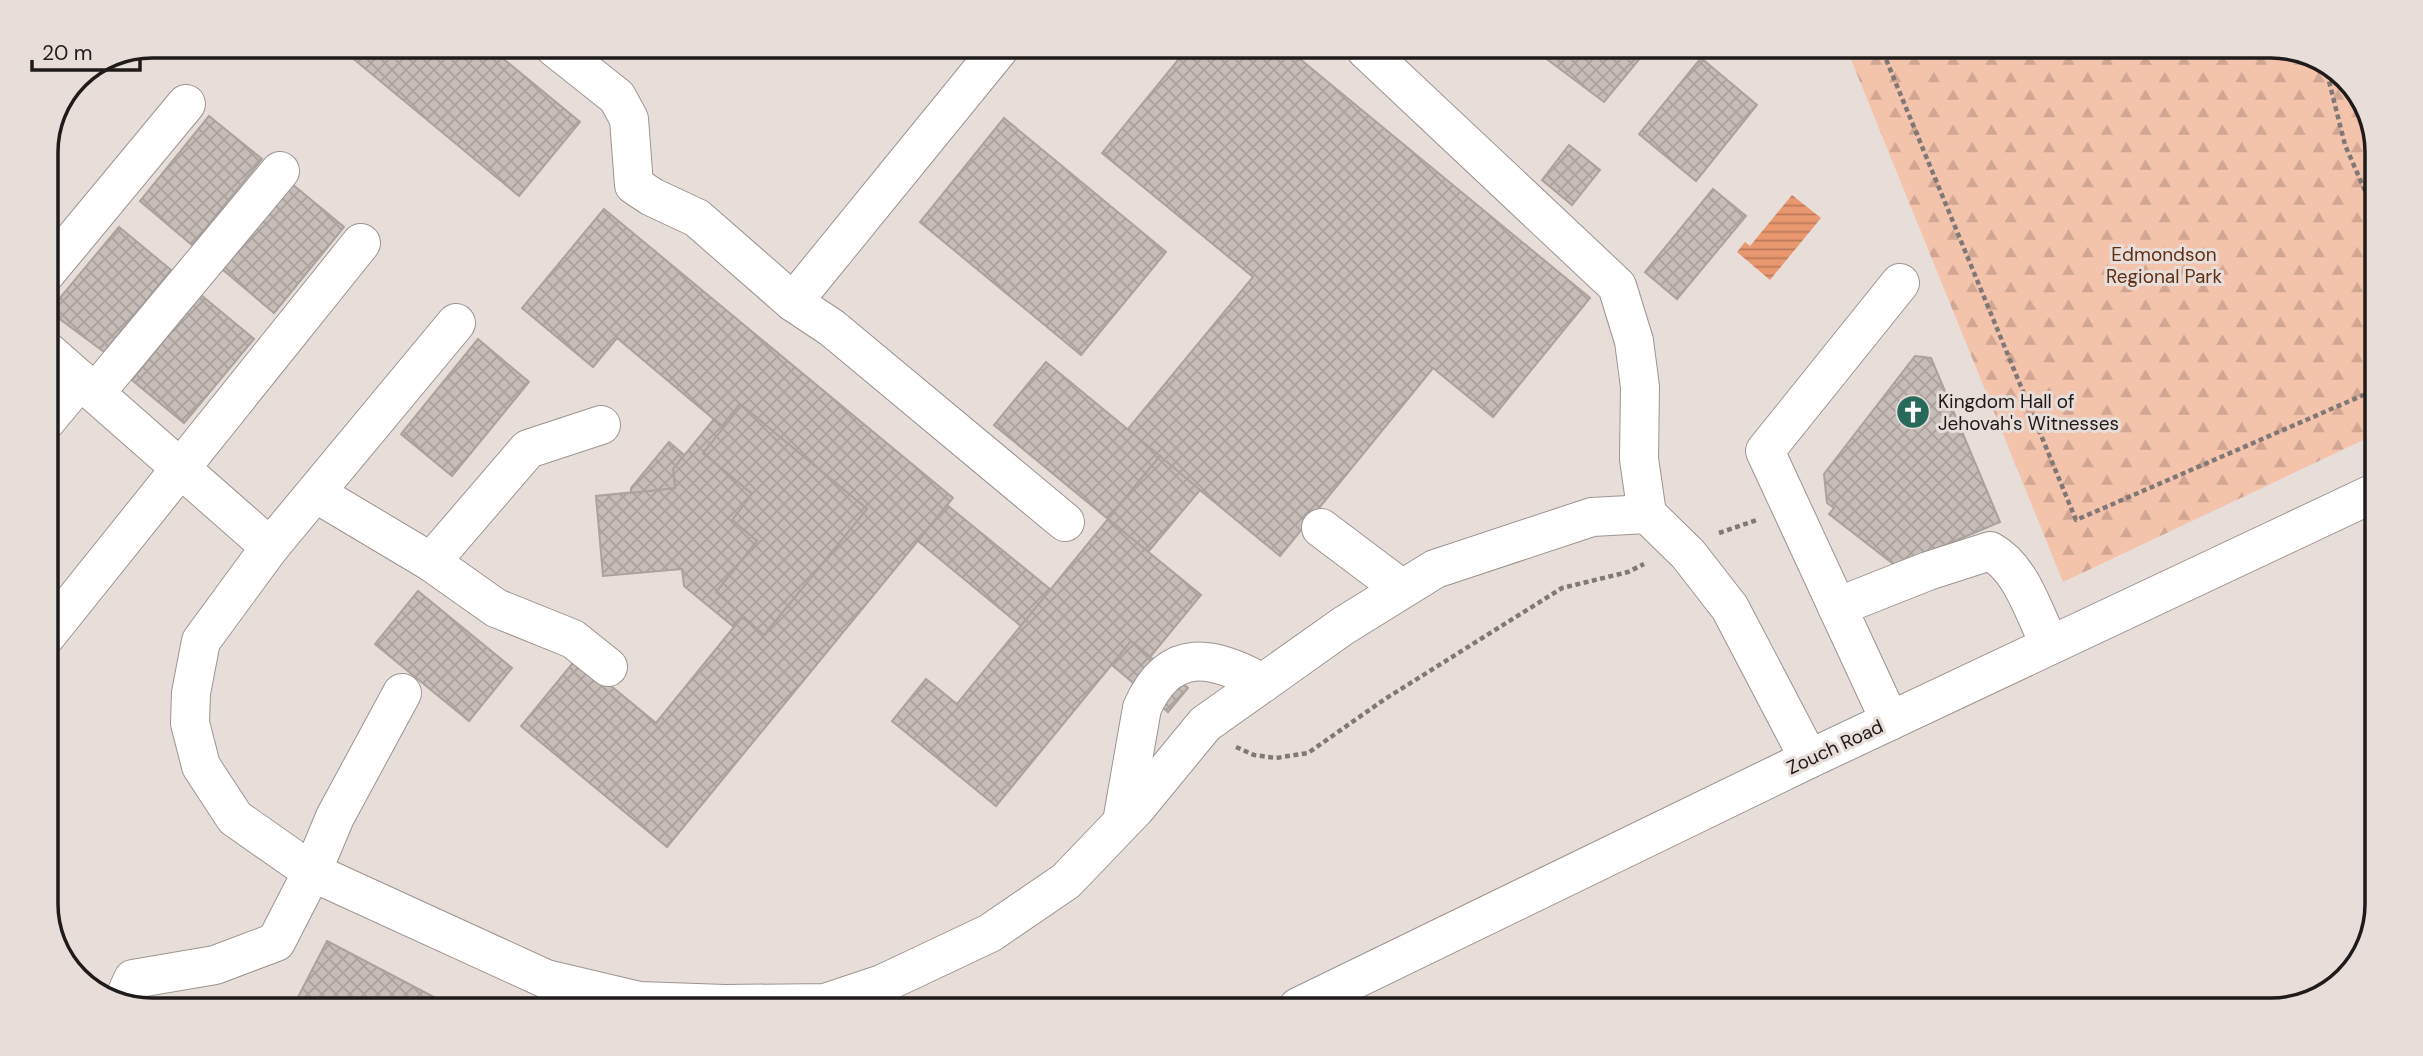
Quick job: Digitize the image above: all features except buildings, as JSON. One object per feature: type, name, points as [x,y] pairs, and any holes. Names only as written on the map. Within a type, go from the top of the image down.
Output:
[{"type":"street","points":[[568,58],[617,97],[629,119],[634,185],[652,197],[697,218],[793,302],[832,328],[1065,522]]},
{"type":"street","points":[[793,302],[992,58]]},
{"type":"street","points":[[1375,58],[1617,286],[1634,341],[1640,387],[1639,459],[1647,514],[1681,547],[1730,608],[1809,759]]},
{"type":"street","points":[[58,259],[186,104]]},
{"type":"street","points":[[58,411],[88,387],[280,171]]},
{"type":"street","points":[[58,621],[361,243]]},
{"type":"street","points":[[1890,721],[1765,451],[1900,283]]},
{"type":"street","points":[[456,323],[317,494],[270,547],[201,641],[191,693],[190,723],[201,766],[235,818],[312,872],[545,979],[617,998]]},
{"type":"street","points":[[58,361],[270,547]]},
{"type":"street","points":[[431,562],[528,449],[601,425]]},
{"type":"street","points":[[317,494],[431,562],[496,608],[573,639],[608,667]]},
{"type":"street","name":"Zouch Road","points":[[1317,998],[1809,759],[2365,497]]},
{"type":"street","points":[[867,998],[887,995],[990,933],[1066,881],[1121,824],[1205,723],[1343,626],[1402,589],[1435,569],[1592,517],[1647,514]]},
{"type":"street","points":[[1321,527],[1402,589]]},
{"type":"street","points":[[1837,607],[1928,570],[1990,551],[2005,559],[2015,574],[2050,645]]},
{"type":"street","points":[[1121,824],[1142,708],[1148,695],[1168,672],[1180,665],[1207,660],[1229,665],[1263,683]]},
{"type":"street","points":[[126,994],[133,979],[215,965],[276,942],[312,872],[335,817],[402,693]]},
{"type":"path","points":[[1885,58],[2076,520],[2365,394]]},
{"type":"path","points":[[2328,77],[2345,145],[2365,192]]},
{"type":"path","points":[[1205,723],[1225,741],[1254,755],[1276,758],[1308,753],[1331,740],[1385,699],[1562,588],[1628,572],[1706,535],[1742,528],[1789,504]]},
{"type":"green space","name":"Edmondson Regional Park","points":[[1850,58],[2271,58],[2290,60],[2318,70],[2338,85],[2356,110],[2365,146],[2365,439],[2063,582]]},
{"type":"shaded area","points":[[1792,195],[1821,218],[1770,280],[1737,252],[1745,242],[1750,246]]},
{"type":"place","name":"Kingdom Hall of Jehovah's Witnesses","points":[[1913,412]]}]
